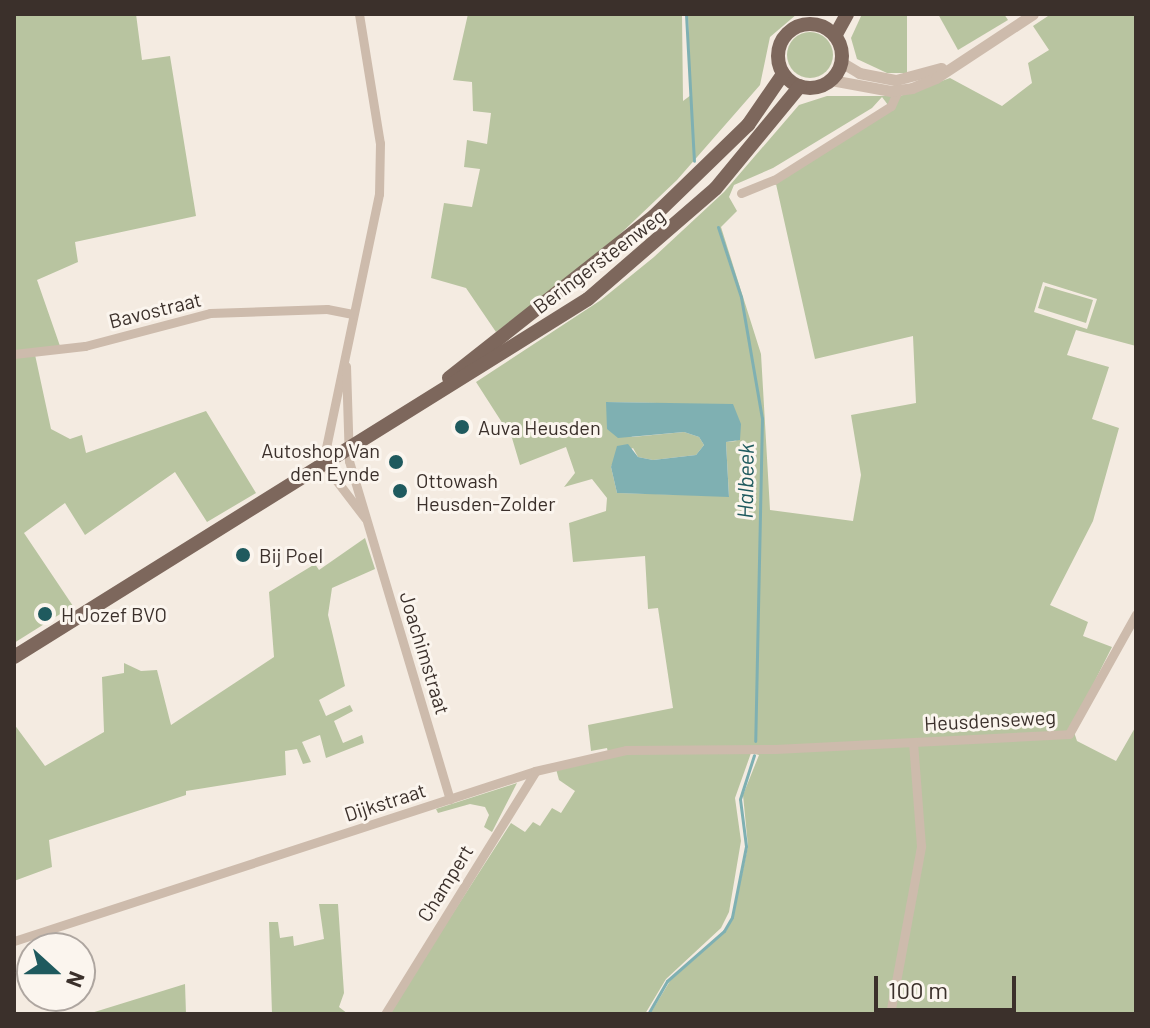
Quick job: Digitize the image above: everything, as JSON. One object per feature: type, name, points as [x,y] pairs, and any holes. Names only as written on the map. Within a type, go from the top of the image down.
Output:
[{"type":"main road","points":[[821,26],[832,14]]},
{"type":"main road","points":[[835,36],[847,14]]},
{"type":"main road","points":[[801,25],[821,26],[835,36],[841,62],[831,80],[800,86],[753,130],[783,74],[778,55],[785,36],[801,25]]},
{"type":"main road","points":[[783,74],[800,86]]},
{"type":"main road","name":"Beringersteenweg","points":[[400,416],[612,254],[753,130]]},
{"type":"main road","name":"Beringersteenweg","points":[[14,657],[348,447],[551,325],[645,255],[716,188],[753,130]]},
{"type":"street","points":[[323,463],[374,224],[380,168],[359,14]]},
{"type":"street","points":[[831,80],[898,90],[936,78],[1033,14]]},
{"type":"street","points":[[841,62],[859,73],[896,80],[960,60]]},
{"type":"street","points":[[741,193],[774,180],[891,106],[898,90]]},
{"type":"street","name":"Bavostraat","points":[[14,354],[85,346],[210,313],[327,309],[353,314]]},
{"type":"street","name":"Joachimstraat","points":[[346,352],[348,447],[365,518],[450,799]]},
{"type":"street","name":"Joachimstraat","points":[[323,463],[365,518]]},
{"type":"street","name":"Heusdenseweg","points":[[775,749],[1069,734],[1136,614]]},
{"type":"street","points":[[890,1014],[921,846],[913,742]]},
{"type":"street","name":"Dijkstraat","points":[[14,941],[535,771],[626,750],[775,749]]},
{"type":"street","name":"Champert","points":[[385,1014],[535,771]]},
{"type":"green space","points":[[14,14],[136,14],[142,60],[170,56],[196,216],[75,242],[78,262],[37,280],[60,346],[34,350],[51,429],[70,439],[82,435],[86,453],[206,411],[256,493],[207,522],[175,472],[85,535],[65,503],[24,533],[73,606],[14,643]]},
{"type":"green space","points":[[468,14],[682,14],[683,101],[691,95],[688,16],[797,14],[770,37],[760,85],[677,180],[598,255],[496,332],[466,288],[431,278],[444,203],[472,207],[480,169],[464,167],[467,140],[487,144],[491,113],[473,111],[472,82],[453,80]]},
{"type":"green space","points":[[862,14],[907,14],[907,73],[887,73],[857,59],[851,38]]},
{"type":"green space","points":[[938,14],[1004,14],[1008,20],[958,50]]},
{"type":"green space","points":[[1051,14],[1136,14],[1136,346],[1076,330],[1067,355],[1109,367],[1092,419],[1119,428],[1093,521],[1050,605],[1088,622],[1083,636],[1112,647],[1072,726],[1077,741],[1116,761],[1136,726],[1136,1014],[650,1014],[670,981],[726,931],[733,917],[748,846],[743,795],[759,755],[751,753],[735,798],[741,841],[729,912],[721,928],[666,979],[645,1014],[388,1014],[511,823],[525,832],[533,822],[540,826],[552,808],[561,813],[575,791],[559,780],[556,769],[609,758],[607,748],[591,751],[588,725],[673,708],[658,608],[648,609],[645,556],[573,562],[569,523],[606,511],[607,498],[592,479],[564,487],[575,473],[566,447],[520,465],[512,438],[476,382],[601,300],[654,257],[724,192],[799,105],[827,96],[900,96],[950,78],[1002,106],[1032,83],[1028,63],[1049,50],[1033,26]],"holes":[[[882,97],[888,105],[776,184],[815,359],[913,336],[916,403],[851,415],[861,475],[853,521],[770,510],[761,354],[721,227],[737,211],[729,197],[734,185],[773,168],[872,108]],[[1043,282],[1097,299],[1087,329],[1034,312]],[[607,402],[658,403],[737,441],[726,442],[729,496],[617,493],[611,467],[616,456],[633,448],[638,457],[653,460],[696,455],[704,445],[699,437],[684,432],[632,437]]]},
{"type":"green space","points":[[810,32],[819,33],[826,39],[832,46],[832,64],[826,71],[819,77],[810,78],[801,77],[794,71],[788,64],[787,55],[788,46],[794,39],[801,33]]},
{"type":"green space","points":[[1045,286],[1093,300],[1086,323],[1038,308]]},
{"type":"green space","points":[[365,538],[375,569],[332,588],[328,615],[345,686],[319,700],[326,716],[350,705],[353,711],[334,721],[343,743],[362,735],[364,743],[326,758],[320,735],[302,742],[311,762],[303,764],[297,749],[285,751],[286,775],[186,791],[186,795],[49,840],[52,867],[14,881],[14,724],[45,766],[104,732],[102,677],[124,673],[124,663],[141,671],[157,670],[171,725],[274,657],[269,592],[315,564],[319,570]]},
{"type":"green space","points":[[517,783],[492,832],[484,827],[489,815],[485,807],[470,804],[438,813],[436,809]]},
{"type":"green space","points":[[319,904],[338,904],[344,993],[339,1007],[348,1014],[272,1014],[269,922],[278,922],[280,938],[293,936],[294,946],[324,939]]},
{"type":"green space","points":[[185,984],[186,1014],[88,1014]]},
{"type":"water","points":[[606,402],[733,404],[741,424],[740,440],[726,442],[729,497],[617,493],[611,467],[617,446],[628,444],[638,457],[653,460],[696,455],[704,445],[699,437],[684,432],[618,438],[607,429]]},
{"type":"waterway","name":"Halbeek","points":[[686,14],[694,161]]},
{"type":"waterway","name":"Halbeek","points":[[718,227],[741,297],[762,418],[755,741]]},
{"type":"waterway","name":"Halbeek","points":[[648,1014],[667,981],[724,931],[732,917],[746,846],[740,799],[754,755]]},
{"type":"place","name":"Auva Heusden","points":[[462,427]]},
{"type":"place","name":"Autoshop Van den Eynde","points":[[396,462]]},
{"type":"place","name":"Ottowash Heusden-Zolder","points":[[400,491]]},
{"type":"place","name":"Bij Poel","points":[[243,555]]},
{"type":"place","name":"H Jozef BVO","points":[[45,614]]}]
